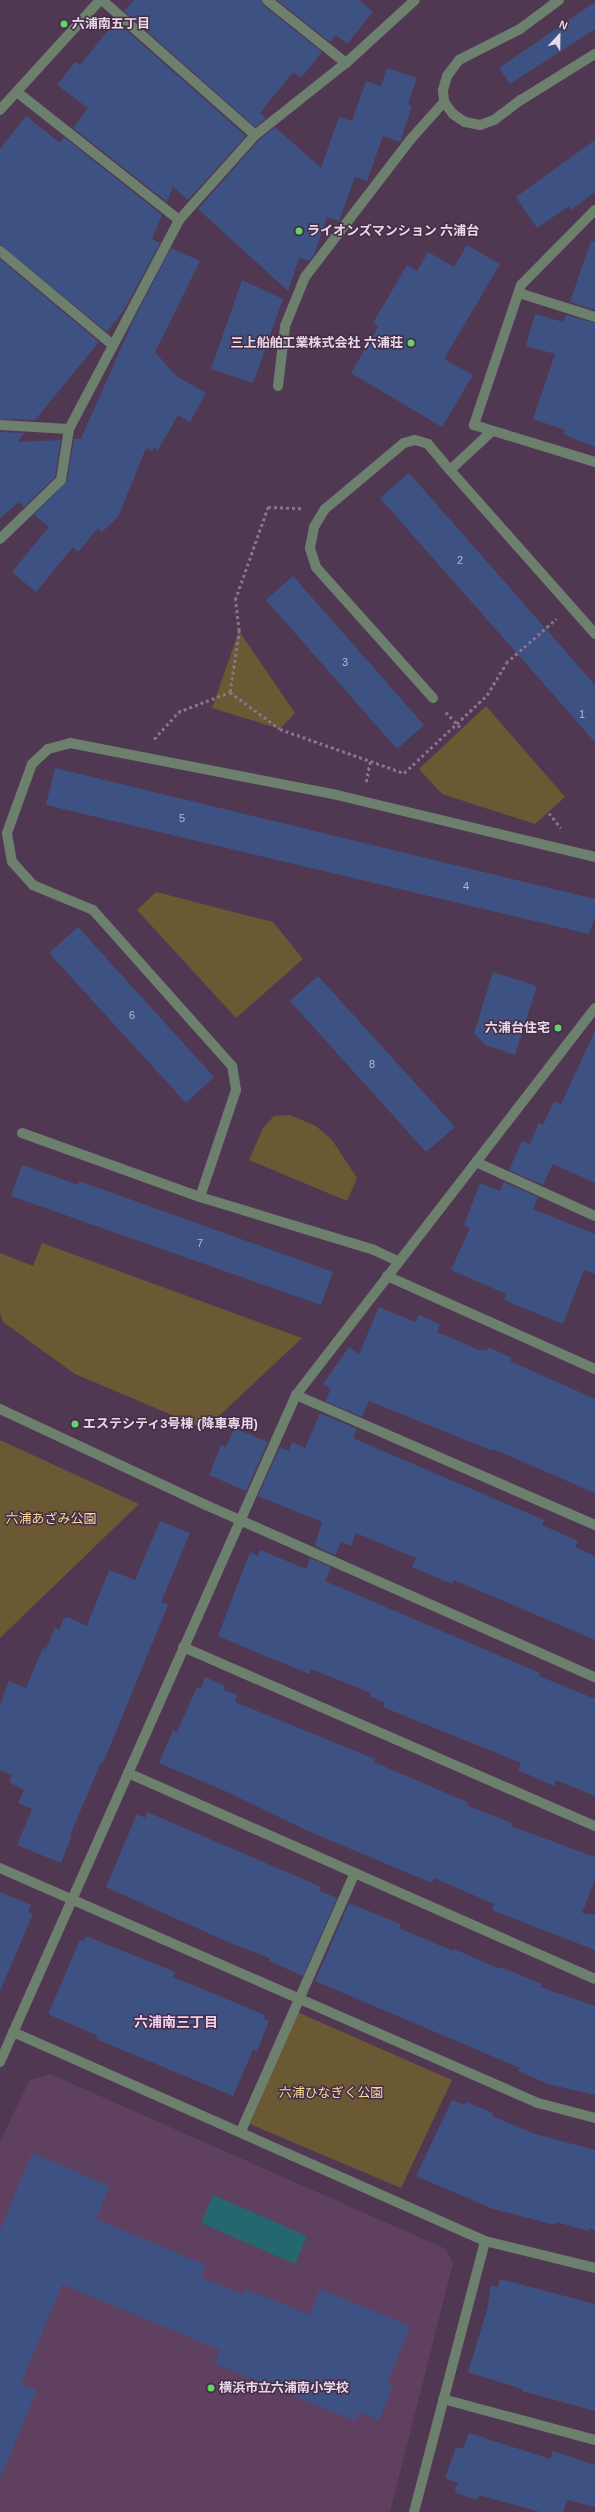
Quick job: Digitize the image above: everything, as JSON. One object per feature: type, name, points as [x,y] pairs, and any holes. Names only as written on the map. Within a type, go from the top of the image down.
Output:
[{"type":"street","points":[[0,110],[101,0],[255,135]]},
{"type":"street","points":[[267,0],[346,63]]},
{"type":"street","points":[[0,539],[61,480],[69,429],[179,220],[255,135],[346,63],[415,0]]},
{"type":"street","points":[[559,0],[520,29],[459,60],[447,76],[443,90],[444,102],[453,114],[465,122],[480,125],[494,120],[595,54]]},
{"type":"street","points":[[17,92],[179,220]]},
{"type":"street","points":[[278,386],[285,326],[305,277],[410,140],[444,102]]},
{"type":"street","points":[[595,210],[522,285],[474,425],[595,462]]},
{"type":"street","points":[[0,251],[113,345]]},
{"type":"street","points":[[519,293],[595,317]]},
{"type":"street","points":[[0,425],[69,429]]},
{"type":"street","points":[[450,470],[492,431]]},
{"type":"street","points":[[433,698],[316,567],[310,548],[314,527],[325,509],[404,442],[415,440],[428,444],[595,634]]},
{"type":"street","points":[[200,1197],[236,1090],[232,1066],[94,910],[33,885],[12,862],[7,833],[32,764],[48,749],[70,743],[337,795],[595,857]]},
{"type":"street","points":[[0,2062],[296,1395],[386,1276],[595,1008]]},
{"type":"street","points":[[22,1133],[200,1197],[374,1250],[398,1261]]},
{"type":"street","points":[[476,1162],[595,1216]]},
{"type":"street","points":[[386,1276],[595,1369]]},
{"type":"street","points":[[296,1395],[595,1525]]},
{"type":"street","points":[[0,1410],[37,1429],[595,1677]]},
{"type":"street","points":[[183,1647],[595,1826]]},
{"type":"street","points":[[128,1773],[594,1976]]},
{"type":"street","points":[[0,1868],[298,2000],[538,2103],[595,2118]]},
{"type":"street","points":[[241,2131],[355,1873]]},
{"type":"street","points":[[13,2032],[241,2131],[485,2241],[595,2268]]},
{"type":"street","points":[[414,2512],[442,2399],[485,2241]]},
{"type":"street","points":[[442,2399],[595,2440]]},
{"type":"path","points":[[230,692],[239,631],[235,600],[268,507],[325,509]]},
{"type":"path","points":[[230,692],[280,729],[404,772],[487,695],[506,663],[570,607]]},
{"type":"path","points":[[138,756],[178,712],[230,692]]},
{"type":"shaded area","name":"横浜市立六浦南小学校","points":[[50,2074],[446,2249],[453,2263],[390,2512],[0,2512],[0,2142],[29,2081]]},
{"type":"shaded area","points":[[213,2195],[307,2236],[295,2264],[201,2223]]},
{"type":"green space","points":[[239,631],[295,713],[280,729],[212,708]]},
{"type":"green space","points":[[486,706],[565,797],[535,824],[442,794],[419,769]]},
{"type":"green space","points":[[156,892],[273,922],[303,959],[236,1018],[137,910]]},
{"type":"green space","points":[[290,1115],[316,1126],[332,1140],[357,1178],[347,1201],[249,1160],[263,1128],[274,1116]]},
{"type":"green space","points":[[42,1243],[302,1338],[205,1429],[75,1374],[3,1322],[0,1313],[0,1253],[33,1266]]},
{"type":"green space","name":"六浦あざみ公園","points":[[0,1440],[139,1504],[0,1638]]},
{"type":"green space","name":"六浦ひなぎく公園","points":[[297,2012],[452,2080],[401,2188],[250,2124]]},
{"type":"building","points":[[134,0],[261,0],[263,5],[322,52],[301,78],[293,72],[260,113],[266,118],[255,127],[124,11]]},
{"type":"building","points":[[277,0],[359,0],[373,12],[347,44],[336,35],[330,42]]},
{"type":"building","points":[[595,2],[595,29],[510,84],[499,68]]},
{"type":"building","points":[[116,21],[246,136],[188,200],[173,187],[167,202],[73,128],[88,108],[57,85],[75,62],[80,65]]},
{"type":"building","points":[[387,68],[417,78],[408,104],[412,106],[400,142],[383,136],[367,181],[355,177],[339,221],[327,217],[314,255],[309,261],[299,258],[288,291],[198,209],[259,140],[275,127],[321,168],[339,117],[352,121],[366,81],[381,86]]},
{"type":"building","points":[[26,116],[60,143],[64,137],[162,215],[152,239],[160,243],[124,310],[107,332],[0,245],[0,149]]},
{"type":"building","points":[[595,140],[595,192],[571,210],[569,206],[537,228],[516,197]]},
{"type":"building","points":[[591,241],[595,242],[595,310],[570,302]]},
{"type":"building","name":"三上船舶工業株式会社 六浦荘","points":[[467,245],[500,264],[444,359],[473,375],[442,427],[351,373],[378,327],[373,323],[407,265],[417,271],[428,252],[454,267]]},
{"type":"building","points":[[171,248],[200,261],[155,352],[176,376],[206,393],[190,422],[178,415],[158,450],[155,447],[152,451],[146,448],[118,517],[102,532],[98,528],[78,552],[73,547],[36,592],[12,572],[49,527],[34,515],[67,481],[74,439],[81,439],[132,323]]},
{"type":"building","points":[[0,259],[99,342],[35,420],[0,419]]},
{"type":"building","points":[[242,280],[283,299],[253,383],[211,369]]},
{"type":"building","points":[[535,314],[563,322],[566,315],[595,323],[595,447],[563,434],[565,430],[533,419],[555,354],[526,346]]},
{"type":"building","points":[[0,432],[25,433],[17,442],[61,440],[55,477],[24,507],[19,502],[0,518]]},
{"type":"building","points":[[409,473],[595,685],[595,742],[380,498]]},
{"type":"building","points":[[293,576],[424,725],[397,749],[266,600]]},
{"type":"building","points":[[55,768],[595,899],[595,917],[589,934],[46,805]]},
{"type":"building","points":[[78,927],[214,1077],[186,1103],[49,953]]},
{"type":"building","points":[[493,972],[537,986],[515,1055],[485,1045],[474,1033]]},
{"type":"building","points":[[318,976],[455,1127],[426,1152],[290,1001]]},
{"type":"building","points":[[595,1031],[595,1183],[553,1164],[543,1185],[509,1170],[522,1141],[530,1144],[539,1123],[543,1125],[554,1101],[561,1104]]},
{"type":"building","points":[[22,1165],[78,1185],[79,1181],[333,1272],[321,1305],[11,1196]]},
{"type":"building","points":[[504,1182],[538,1197],[533,1209],[595,1234],[595,1274],[584,1270],[563,1324],[504,1300],[506,1294],[451,1270],[470,1228],[464,1225],[480,1183],[500,1191]]},
{"type":"building","points":[[379,1307],[415,1322],[419,1315],[440,1324],[437,1332],[481,1351],[482,1349],[487,1351],[488,1347],[512,1358],[510,1361],[595,1399],[595,1493],[493,1449],[493,1451],[369,1401],[362,1417],[325,1401],[331,1389],[323,1384],[349,1347],[359,1354]]},
{"type":"building","points":[[320,1413],[357,1429],[353,1438],[544,1520],[542,1525],[578,1541],[575,1547],[595,1556],[595,1640],[454,1580],[452,1584],[412,1567],[416,1558],[356,1533],[351,1546],[341,1542],[335,1555],[315,1546],[322,1522],[258,1496],[280,1447],[289,1451],[292,1442],[305,1448]]},
{"type":"building","points":[[234,1428],[268,1442],[246,1491],[209,1475],[221,1445],[226,1447]]},
{"type":"building","points":[[160,1521],[190,1533],[161,1602],[168,1605],[103,1763],[101,1762],[70,1835],[72,1835],[61,1863],[17,1845],[32,1809],[18,1803],[24,1790],[9,1782],[12,1775],[0,1770],[0,1704],[9,1681],[26,1688],[43,1648],[46,1649],[55,1628],[59,1630],[64,1618],[68,1617],[87,1626],[109,1570],[135,1580]]},
{"type":"building","points":[[260,1550],[306,1569],[310,1558],[331,1567],[325,1581],[540,1673],[539,1676],[595,1699],[595,1796],[556,1780],[554,1786],[518,1770],[521,1763],[383,1707],[385,1703],[370,1696],[371,1693],[311,1669],[309,1674],[218,1636],[250,1552],[258,1556]]},
{"type":"building","points":[[205,1677],[225,1686],[224,1690],[237,1695],[235,1702],[375,1759],[374,1762],[469,1803],[468,1806],[512,1823],[511,1826],[595,1857],[595,1880],[582,1913],[595,1915],[595,1950],[492,1910],[494,1904],[434,1878],[432,1883],[308,1831],[225,1791],[159,1763],[173,1730],[177,1732],[197,1687],[201,1689]]},
{"type":"building","points":[[147,1812],[321,1887],[319,1891],[337,1898],[303,1976],[269,1961],[270,1958],[230,1943],[106,1887],[137,1814],[145,1818]]},
{"type":"building","points":[[0,1892],[31,1905],[28,1912],[33,1914],[0,1991]]},
{"type":"building","points":[[349,1903],[401,1924],[399,1928],[453,1951],[454,1949],[500,1969],[501,1967],[542,1984],[540,1987],[595,2006],[595,2095],[548,2084],[518,2071],[520,2068],[315,1981]]},
{"type":"building","points":[[86,1936],[175,1972],[173,1977],[265,2015],[264,2019],[269,2021],[257,2051],[253,2050],[233,2096],[96,2039],[98,2036],[48,2014],[80,1940],[84,1941]]},
{"type":"building","points":[[452,2100],[464,2105],[466,2102],[493,2113],[492,2116],[535,2134],[595,2150],[595,2230],[589,2228],[589,2231],[556,2222],[555,2225],[493,2209],[416,2176]]},
{"type":"building","points":[[32,2153],[110,2186],[96,2219],[206,2265],[201,2277],[243,2295],[245,2289],[310,2315],[320,2289],[410,2326],[387,2384],[393,2386],[379,2420],[359,2412],[356,2421],[215,2364],[220,2350],[62,2284],[21,2384],[37,2390],[0,2478],[0,2230]]},
{"type":"building","points":[[500,2279],[595,2304],[595,2411],[522,2391],[522,2389],[468,2372],[487,2310],[491,2286],[498,2287]]},
{"type":"building","points":[[469,2433],[550,2459],[553,2451],[595,2465],[595,2507],[567,2500],[563,2512],[540,2512],[479,2495],[477,2500],[454,2492],[458,2483],[445,2478],[456,2447],[463,2449]]},
{"type":"place","name":"六浦南五丁目","points":[[64,24]]},
{"type":"place","name":"ライオンズマンション 六浦台","points":[[299,231]]},
{"type":"place","name":"三上船舶工業株式会社 六浦荘","points":[[411,343]]},
{"type":"place","name":"六浦台住宅","points":[[558,1028]]},
{"type":"place","name":"エステシティ3号棟 (降車専用)","points":[[75,1424]]},
{"type":"place","name":"横浜市立六浦南小学校","points":[[211,2388]]},
{"type":"district","name":"六浦南三丁目","points":[[176,2022]]}]
